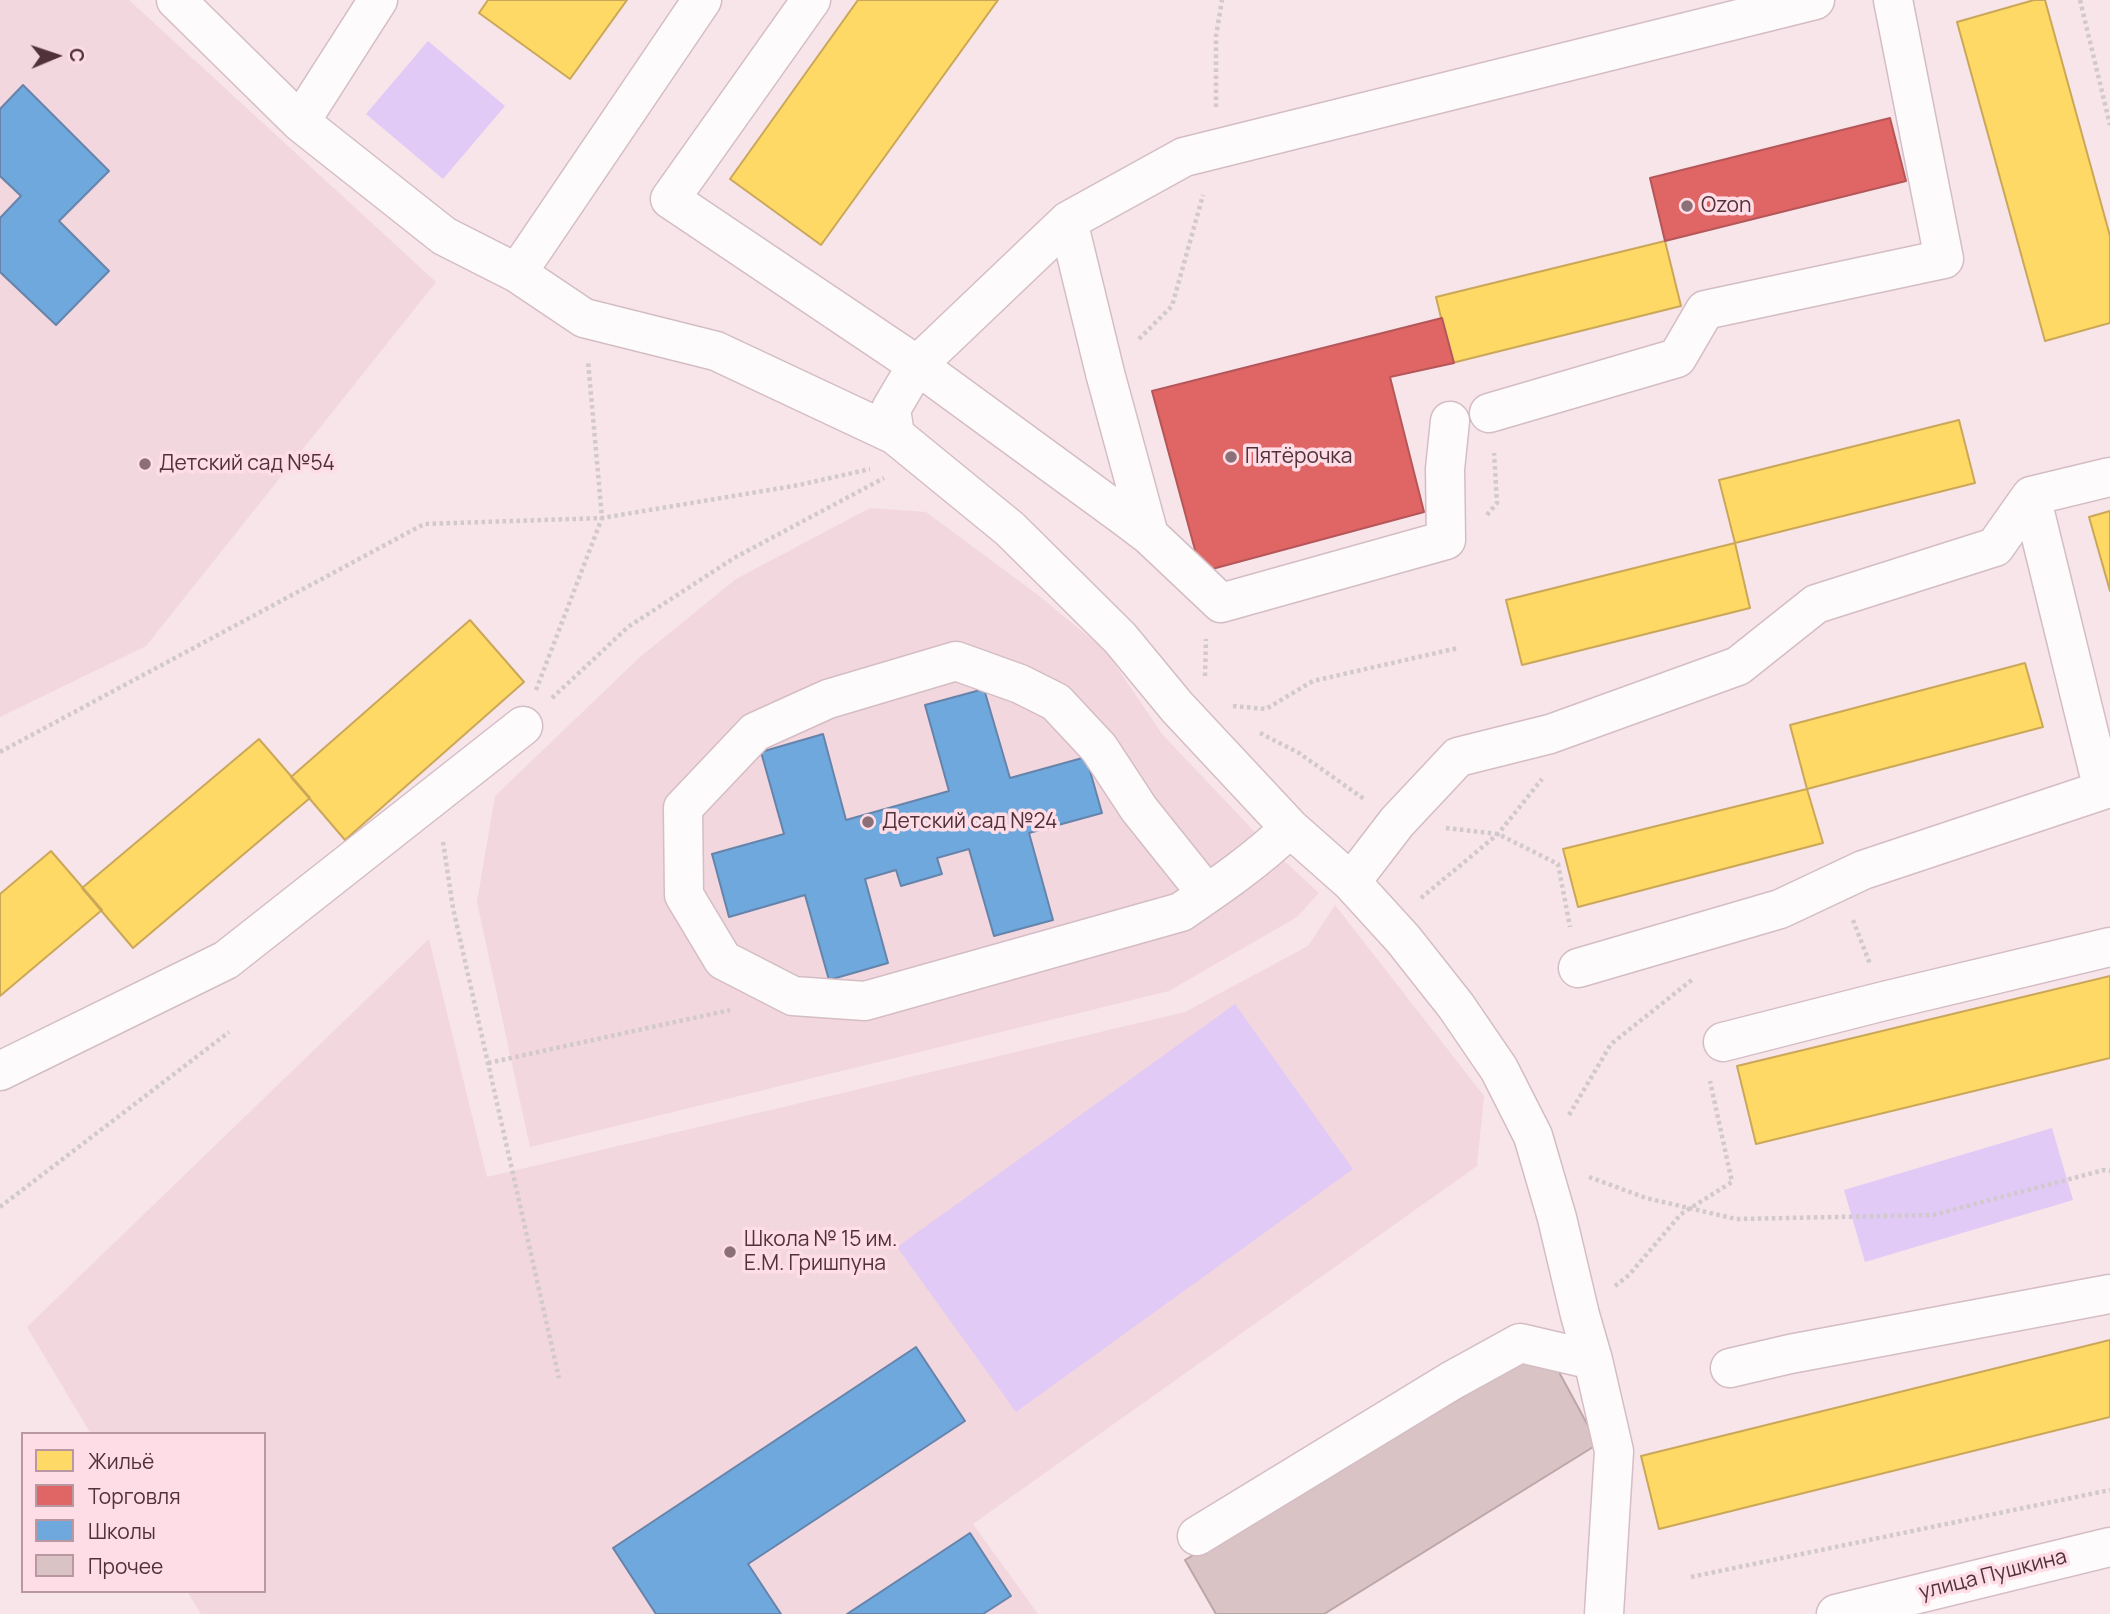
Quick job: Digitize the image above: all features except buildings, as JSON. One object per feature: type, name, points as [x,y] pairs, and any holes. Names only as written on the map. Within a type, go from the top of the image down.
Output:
[{"type":"street","points":[[176,0],[300,122],[443,236],[517,273],[584,318],[716,352],[908,447],[1010,528],[1120,638],[1177,707],[1290,828],[1351,882],[1411,949],[1457,1006],[1499,1069],[1533,1136],[1557,1218],[1614,1451],[1604,1614]]},
{"type":"street","points":[[300,122],[378,0]]},
{"type":"street","points":[[517,273],[702,0]]},
{"type":"street","points":[[811,0],[670,199],[917,365],[1149,535],[1220,603],[1447,540],[1445,469],[1450,421]]},
{"type":"street","points":[[908,447],[891,409],[917,365],[1068,221],[1184,157],[1815,0]]},
{"type":"street","points":[[1489,413],[1678,358],[1705,310],[1944,259],[1893,0]]},
{"type":"street","points":[[1068,221],[1105,373],[1149,535]]},
{"type":"street","points":[[1351,882],[1397,822],[1458,757],[1550,734],[1738,666],[1816,604],[1995,547],[2031,496],[2110,477]]},
{"type":"street","points":[[1578,968],[1780,909],[1863,870],[2103,790],[2031,496]]},
{"type":"street","points":[[1207,894],[1139,809],[1100,748],[1056,702],[1020,684],[956,661],[828,699],[755,732],[682,808],[684,895],[723,960],[793,996],[865,1001],[1181,912],[1207,894],[1270,848],[1290,828]]},
{"type":"street","points":[[0,1071],[226,960],[523,726]]},
{"type":"street","points":[[1723,1042],[2110,947]]},
{"type":"street","points":[[1730,1368],[1790,1354],[2110,1294]]},
{"type":"street","points":[[1197,1536],[1451,1381],[1520,1343],[1593,1360]]},
{"type":"street","name":"улица Пушкина","points":[[1851,1612],[2110,1547]]},
{"type":"path","points":[[2080,0],[2110,125]]},
{"type":"path","points":[[523,726],[602,518],[584,318]]},
{"type":"path","points":[[1489,413],[1497,503]]},
{"type":"path","points":[[0,752],[424,524],[602,518],[799,485],[908,447]]},
{"type":"path","points":[[523,726],[628,627],[908,447]]},
{"type":"path","points":[[1202,689],[1206,639]]},
{"type":"path","points":[[1226,705],[1266,709],[1313,681],[1458,648]]},
{"type":"path","points":[[1418,901],[1498,834],[1549,771]]},
{"type":"path","points":[[443,839],[453,908],[559,1378]]},
{"type":"path","points":[[1858,935],[1871,966]]},
{"type":"path","points":[[1564,1125],[1611,1044],[1695,976]]},
{"type":"path","points":[[488,1063],[793,996]]},
{"type":"path","points":[[0,1207],[229,1032]]},
{"type":"path","points":[[1580,1315],[1629,1275],[1681,1214],[1732,1182],[1706,1061],[1723,1042]]},
{"type":"path","points":[[1581,1174],[1646,1198],[1736,1219],[1933,1215],[2104,1170],[2110,1171]]},
{"type":"path","points":[[1691,1577],[2110,1490]]},
{"type":"shaded area","name":"Детский сад №54","points":[[0,0],[129,0],[436,282],[146,646],[0,717]]},
{"type":"shaded area","points":[[428,41],[505,106],[443,179],[366,114]]},
{"type":"shaded area","name":"Детский сад №24","points":[[870,508],[926,512],[1038,595],[1106,651],[1162,734],[1270,848],[1319,893],[1297,917],[1169,991],[530,1147],[477,902],[495,796],[640,657],[736,579]]},
{"type":"shaded area","name":"Школа № 15 им. Е.М. Гришпуна","points":[[1335,905],[1484,1096],[1477,1166],[973,1524],[1038,1614],[201,1614],[188,1593],[266,1593],[266,1432],[90,1432],[27,1327],[429,939],[487,1177],[1185,1012],[1308,946]]},
{"type":"shaded area","points":[[1235,1004],[1353,1169],[1016,1412],[897,1247]]},
{"type":"shaded area","points":[[2052,1128],[2073,1200],[1865,1262],[1844,1190]]},
{"type":"place","name":"Ozon","points":[[1687,206]]},
{"type":"place","name":"Пятёрочка","points":[[1231,457]]},
{"type":"place","name":"Детский сад №54","points":[[145,464]]},
{"type":"place","name":"Детский сад №24","points":[[868,822]]},
{"type":"place","name":"Школа № 15 им. Е.М. Гришпуна","points":[[730,1252]]}]
